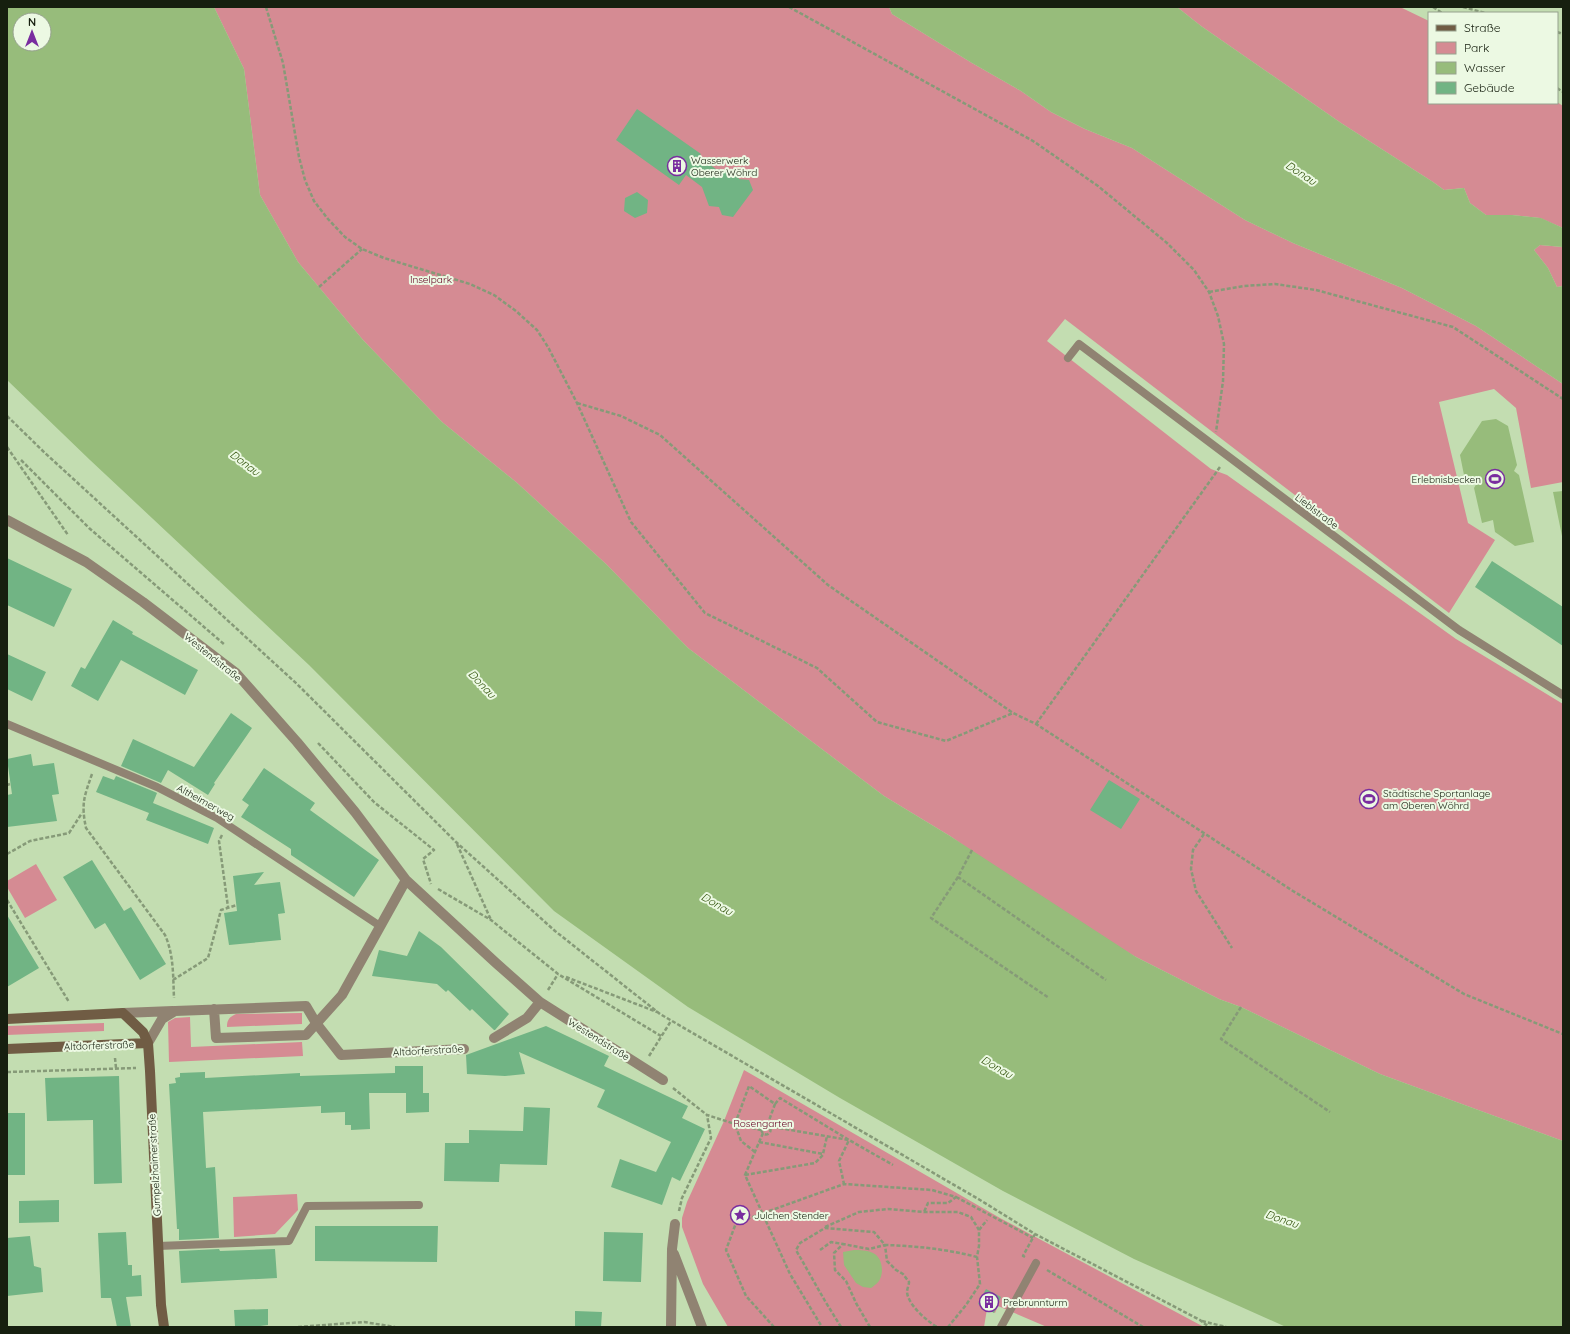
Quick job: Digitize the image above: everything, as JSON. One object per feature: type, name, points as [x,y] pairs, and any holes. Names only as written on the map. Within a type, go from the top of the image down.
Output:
[{"type":"street","name":"Westendstraße","points":[[7,520],[86,562],[143,602],[236,673],[297,742],[406,880],[540,1002],[663,1080]]},
{"type":"street","points":[[214,1009],[216,1038],[306,1035],[342,995],[406,880]]},
{"type":"street","points":[[494,1038],[527,1018],[540,1002]]},
{"type":"street","name":"Altdorferstraße","points":[[7,1019],[306,1006],[316,1023],[341,1055],[464,1049]]},
{"type":"street","name":"Altdorferstraße","points":[[7,1049],[148,1043],[162,1019],[175,1011]]},
{"type":"street","name":"Gumpelzhaimerstraße","points":[[123,1013],[143,1032],[148,1043],[161,1305],[164,1327]]},
{"type":"street","points":[[670,1327],[672,1249],[675,1224]]},
{"type":"street","points":[[672,1249],[702,1327]]},
{"type":"lane","name":"Lieblstraße","points":[[1068,358],[1079,344],[1458,630],[1563,695]]},
{"type":"lane","name":"Altheimerweg","points":[[7,724],[157,787],[227,824],[380,926]]},
{"type":"lane","points":[[158,1246],[289,1241],[308,1206],[419,1205]]},
{"type":"lane","points":[[1001,1327],[1036,1263]]},
{"type":"path","points":[[266,7],[283,63],[299,157],[305,180],[314,201],[345,238],[362,249],[384,258],[470,284],[494,294],[537,330],[548,347],[577,403],[631,522],[705,612],[817,668],[877,722],[946,741],[1013,713]]},
{"type":"path","points":[[789,7],[1032,141],[1098,186],[1167,243],[1194,270],[1209,292],[1218,316],[1224,344],[1223,381],[1214,446]]},
{"type":"path","points":[[1463,7],[1481,12]]},
{"type":"path","points":[[319,287],[362,249]]},
{"type":"path","points":[[1209,292],[1244,286],[1275,284],[1316,290],[1453,326],[1563,399]]},
{"type":"path","points":[[577,403],[621,416],[660,435],[828,585],[1013,713],[1036,724],[1293,891],[1464,994],[1563,1034]]},
{"type":"path","points":[[7,416],[45,453],[296,684],[456,842],[555,930],[660,1014],[980,1200],[1035,1234],[1200,1320],[1209,1327]]},
{"type":"path","points":[[7,447],[69,537]]},
{"type":"path","points":[[1036,724],[1227,456]]},
{"type":"path","points":[[96,762],[83,799],[83,813],[86,828],[166,935],[170,945],[175,1011]]},
{"type":"path","points":[[7,854],[30,841],[69,833],[83,813]]},
{"type":"path","points":[[227,824],[219,841],[228,907]]},
{"type":"path","points":[[1204,834],[1193,850],[1191,869],[1194,883],[1196,891],[1232,948]]},
{"type":"path","points":[[456,842],[491,920]]},
{"type":"path","points":[[972,850],[958,877],[931,918],[1049,998]]},
{"type":"path","points":[[958,877],[1106,980]]},
{"type":"path","points":[[406,880],[436,888],[491,920],[558,974],[661,1036]]},
{"type":"path","points":[[7,900],[77,1015]]},
{"type":"path","points":[[173,980],[208,958],[221,910],[237,905]]},
{"type":"path","points":[[558,974],[660,1014]]},
{"type":"path","points":[[540,1002],[558,974]]},
{"type":"path","points":[[1241,1007],[1221,1039],[1330,1112]]},
{"type":"path","points":[[643,1066],[671,1021]]},
{"type":"path","points":[[7,1072],[136,1067],[150,1071]]},
{"type":"path","points":[[663,1080],[707,1115],[762,1131],[766,1135],[769,1134],[770,1131],[770,1128],[767,1126]]},
{"type":"path","points":[[755,1152],[741,1141],[735,1124],[749,1086],[775,1104]]},
{"type":"path","points":[[822,1327],[790,1274],[745,1175],[759,1142],[763,1127],[767,1126],[775,1104],[780,1098],[893,1165]]},
{"type":"path","points":[[675,1224],[682,1198],[711,1138],[707,1115]]},
{"type":"path","points":[[767,1126],[849,1140]]},
{"type":"path","points":[[745,1175],[815,1163],[823,1154],[827,1136]]},
{"type":"path","points":[[844,1184],[840,1161],[849,1140]]},
{"type":"path","points":[[759,1142],[823,1154]]},
{"type":"path","points":[[774,1327],[746,1296],[726,1250],[736,1223],[844,1184],[932,1190],[956,1198],[1033,1238]]},
{"type":"path","points":[[924,1212],[928,1203],[948,1203],[956,1198]]},
{"type":"path","points":[[841,1327],[796,1250],[800,1243],[825,1228],[859,1212],[888,1209],[924,1212],[958,1212],[971,1217],[979,1230],[977,1257],[980,1284],[966,1305],[948,1327]]},
{"type":"path","points":[[979,1230],[987,1220]]},
{"type":"path","points":[[825,1228],[874,1232],[885,1245],[887,1261],[896,1270],[903,1274],[909,1282],[907,1294],[912,1303],[924,1319],[937,1327]]},
{"type":"path","points":[[1035,1234],[1023,1256],[1142,1327]]},
{"type":"path","points":[[820,1250],[831,1242],[869,1249],[885,1245],[918,1246],[951,1250],[977,1257]]},
{"type":"path","points":[[843,1244],[834,1253],[835,1270],[846,1280],[856,1303],[870,1327]]},
{"type":"path","points":[[1200,1320],[1226,1327]]},
{"type":"path","points":[[298,1327],[364,1322],[395,1327]]},
{"type":"green space","name":"Inselpark","points":[[214,7],[889,7],[892,14],[1021,91],[1051,112],[1085,129],[1132,148],[1245,220],[1293,243],[1402,288],[1476,326],[1563,384],[1563,482],[1531,488],[1516,408],[1494,389],[1439,402],[1468,523],[1495,540],[1449,613],[1065,319],[1047,341],[1211,469],[1227,475],[1456,639],[1563,704],[1563,1141],[1380,1074],[1241,1007],[1219,999],[1136,957],[1075,922],[950,836],[884,796],[688,648],[606,564],[516,482],[442,422],[363,340],[298,262],[260,195],[244,69]]},
{"type":"green space","points":[[1177,7],[1400,7],[1428,21],[1428,104],[1558,104],[1558,103],[1563,106],[1563,228],[1540,218],[1512,215],[1486,215],[1470,203],[1464,188],[1444,190],[1341,123],[1201,26]]},
{"type":"green space","points":[[1540,245],[1563,247],[1563,286],[1557,287],[1548,268],[1534,250]]},
{"type":"green space","points":[[36,864],[57,900],[25,918],[7,887],[7,881]]},
{"type":"green space","points":[[302,1013],[302,1024],[227,1027],[227,1022],[229,1019],[236,1014]]},
{"type":"green space","points":[[190,1017],[191,1047],[302,1042],[303,1056],[169,1062],[168,1022],[175,1018]]},
{"type":"green space","points":[[104,1023],[104,1031],[7,1035],[7,1026]]},
{"type":"green space","name":"Rosengarten","points":[[744,1070],[1000,1218],[1204,1327],[1047,1327],[998,1306],[995,1313],[987,1309],[984,1327],[728,1327],[703,1284],[682,1227],[682,1218],[687,1202],[724,1121]]},
{"type":"green space","points":[[297,1194],[298,1210],[275,1234],[234,1237],[233,1197]]},
{"type":"water","name":"Donau","points":[[7,7],[214,7],[244,69],[260,195],[298,262],[363,340],[442,422],[516,482],[606,564],[688,648],[884,796],[950,836],[1136,957],[1219,999],[1241,1007],[1380,1074],[1563,1141],[1563,1327],[1286,1327],[1134,1259],[1003,1191],[840,1098],[688,1007],[554,911],[309,665],[90,460],[7,380]]},
{"type":"water","name":"Donau","points":[[889,7],[1177,7],[1201,26],[1341,123],[1444,190],[1464,188],[1470,203],[1486,215],[1512,215],[1541,218],[1563,228],[1563,247],[1540,245],[1534,250],[1548,268],[1557,287],[1563,286],[1563,384],[1476,326],[1402,288],[1293,243],[1245,220],[1132,148],[1085,129],[1051,112],[1021,91],[892,14]]},
{"type":"water","name":"Erlebnisbecken","points":[[1496,419],[1508,426],[1517,465],[1514,471],[1519,475],[1534,542],[1515,546],[1495,532],[1493,520],[1482,523],[1474,488],[1477,483],[1464,475],[1460,455],[1482,421]]},
{"type":"water","points":[[1563,491],[1563,541],[1553,492]]},
{"type":"water","points":[[854,1250],[871,1252],[876,1255],[880,1261],[882,1268],[881,1276],[879,1281],[871,1288],[863,1287],[856,1283],[844,1265],[843,1252]]},
{"type":"building","name":"Wasserwerk Oberer Wöhrd","points":[[637,109],[701,154],[699,157],[716,169],[736,171],[739,179],[749,180],[753,190],[733,217],[722,215],[719,207],[709,206],[702,187],[686,175],[679,185],[616,140]]},
{"type":"building","points":[[637,192],[648,200],[647,213],[635,218],[624,211],[625,198]]},
{"type":"building","points":[[7,558],[72,589],[54,627],[7,605]]},
{"type":"building","points":[[1492,561],[1563,607],[1563,646],[1475,587]]},
{"type":"building","points":[[113,620],[133,632],[132,634],[198,670],[185,695],[121,660],[98,701],[71,686],[81,667],[85,669]]},
{"type":"building","points":[[7,654],[46,672],[32,701],[7,689]]},
{"type":"building","points":[[231,713],[252,728],[214,783],[215,784],[208,795],[168,770],[161,783],[121,766],[133,739],[194,767]]},
{"type":"building","points":[[31,754],[33,766],[54,763],[59,794],[52,795],[57,821],[7,827],[7,795],[12,794],[7,759]]},
{"type":"building","points":[[264,768],[315,803],[310,810],[379,860],[354,897],[291,855],[291,849],[241,817],[249,805],[242,800]]},
{"type":"building","points":[[103,776],[114,780],[116,776],[155,792],[157,793],[153,803],[214,828],[208,844],[146,820],[149,813],[96,792]]},
{"type":"building","points":[[1109,780],[1140,799],[1121,829],[1090,810]]},
{"type":"building","points":[[92,860],[124,911],[131,907],[166,964],[140,980],[105,923],[95,929],[63,877]]},
{"type":"building","points":[[264,872],[254,885],[280,882],[285,913],[278,914],[281,940],[229,945],[224,913],[237,911],[233,876]]},
{"type":"building","points":[[7,915],[39,968],[7,987]]},
{"type":"building","points":[[419,931],[441,947],[509,1014],[495,1030],[472,1009],[470,1011],[448,990],[446,992],[437,984],[372,976],[379,950],[407,956]]},
{"type":"building","points":[[546,1026],[609,1056],[604,1066],[688,1106],[682,1118],[705,1129],[680,1181],[672,1177],[662,1205],[611,1187],[620,1159],[656,1172],[671,1142],[597,1107],[605,1090],[519,1052],[525,1074],[505,1076],[467,1074],[466,1055]]},
{"type":"building","points":[[395,1066],[423,1066],[423,1093],[429,1093],[429,1112],[406,1113],[406,1093],[369,1093],[370,1129],[351,1130],[351,1125],[345,1125],[345,1112],[321,1113],[321,1106],[203,1112],[206,1168],[215,1167],[219,1238],[179,1240],[179,1229],[177,1229],[169,1084],[176,1083],[175,1078],[180,1077],[180,1073],[205,1072],[205,1078],[300,1073],[300,1076],[395,1073]]},
{"type":"building","points":[[119,1076],[122,1183],[94,1184],[93,1120],[47,1121],[45,1078]]},
{"type":"building","points":[[524,1107],[550,1108],[547,1165],[500,1164],[499,1182],[444,1181],[445,1143],[469,1143],[469,1130],[523,1131]]},
{"type":"building","points":[[7,1113],[25,1113],[25,1175],[7,1175]]},
{"type":"building","points":[[59,1200],[59,1222],[19,1223],[19,1201]]},
{"type":"building","points":[[315,1226],[438,1226],[437,1262],[315,1261]]},
{"type":"building","points":[[126,1232],[128,1265],[132,1265],[132,1276],[141,1275],[142,1296],[126,1297],[131,1327],[117,1327],[111,1298],[101,1298],[98,1233]]},
{"type":"building","points":[[604,1232],[643,1233],[641,1282],[603,1281]]},
{"type":"building","points":[[30,1236],[34,1266],[41,1268],[43,1292],[7,1296],[7,1238]]},
{"type":"building","points":[[219,1249],[220,1251],[275,1249],[277,1278],[181,1283],[179,1251]]},
{"type":"building","name":"Prebrunnturm","points":[[986,1289],[1001,1297],[994,1313],[978,1304]]},
{"type":"building","points":[[268,1309],[268,1325],[260,1327],[235,1326],[234,1310]]},
{"type":"building","points":[[575,1311],[602,1312],[601,1327],[575,1327]]},
{"type":"place","name":"Wasserwerk Oberer Wöhrd","points":[[677,166]]},
{"type":"place","name":"Erlebnisbecken","points":[[1495,479]]},
{"type":"place","name":"Städtische Sportanlage am Oberen Wöhrd","points":[[1369,799]]},
{"type":"place","name":"Julchen Stender","points":[[740,1215]]},
{"type":"place","name":"Prebrunnturm","points":[[989,1302]]}]
